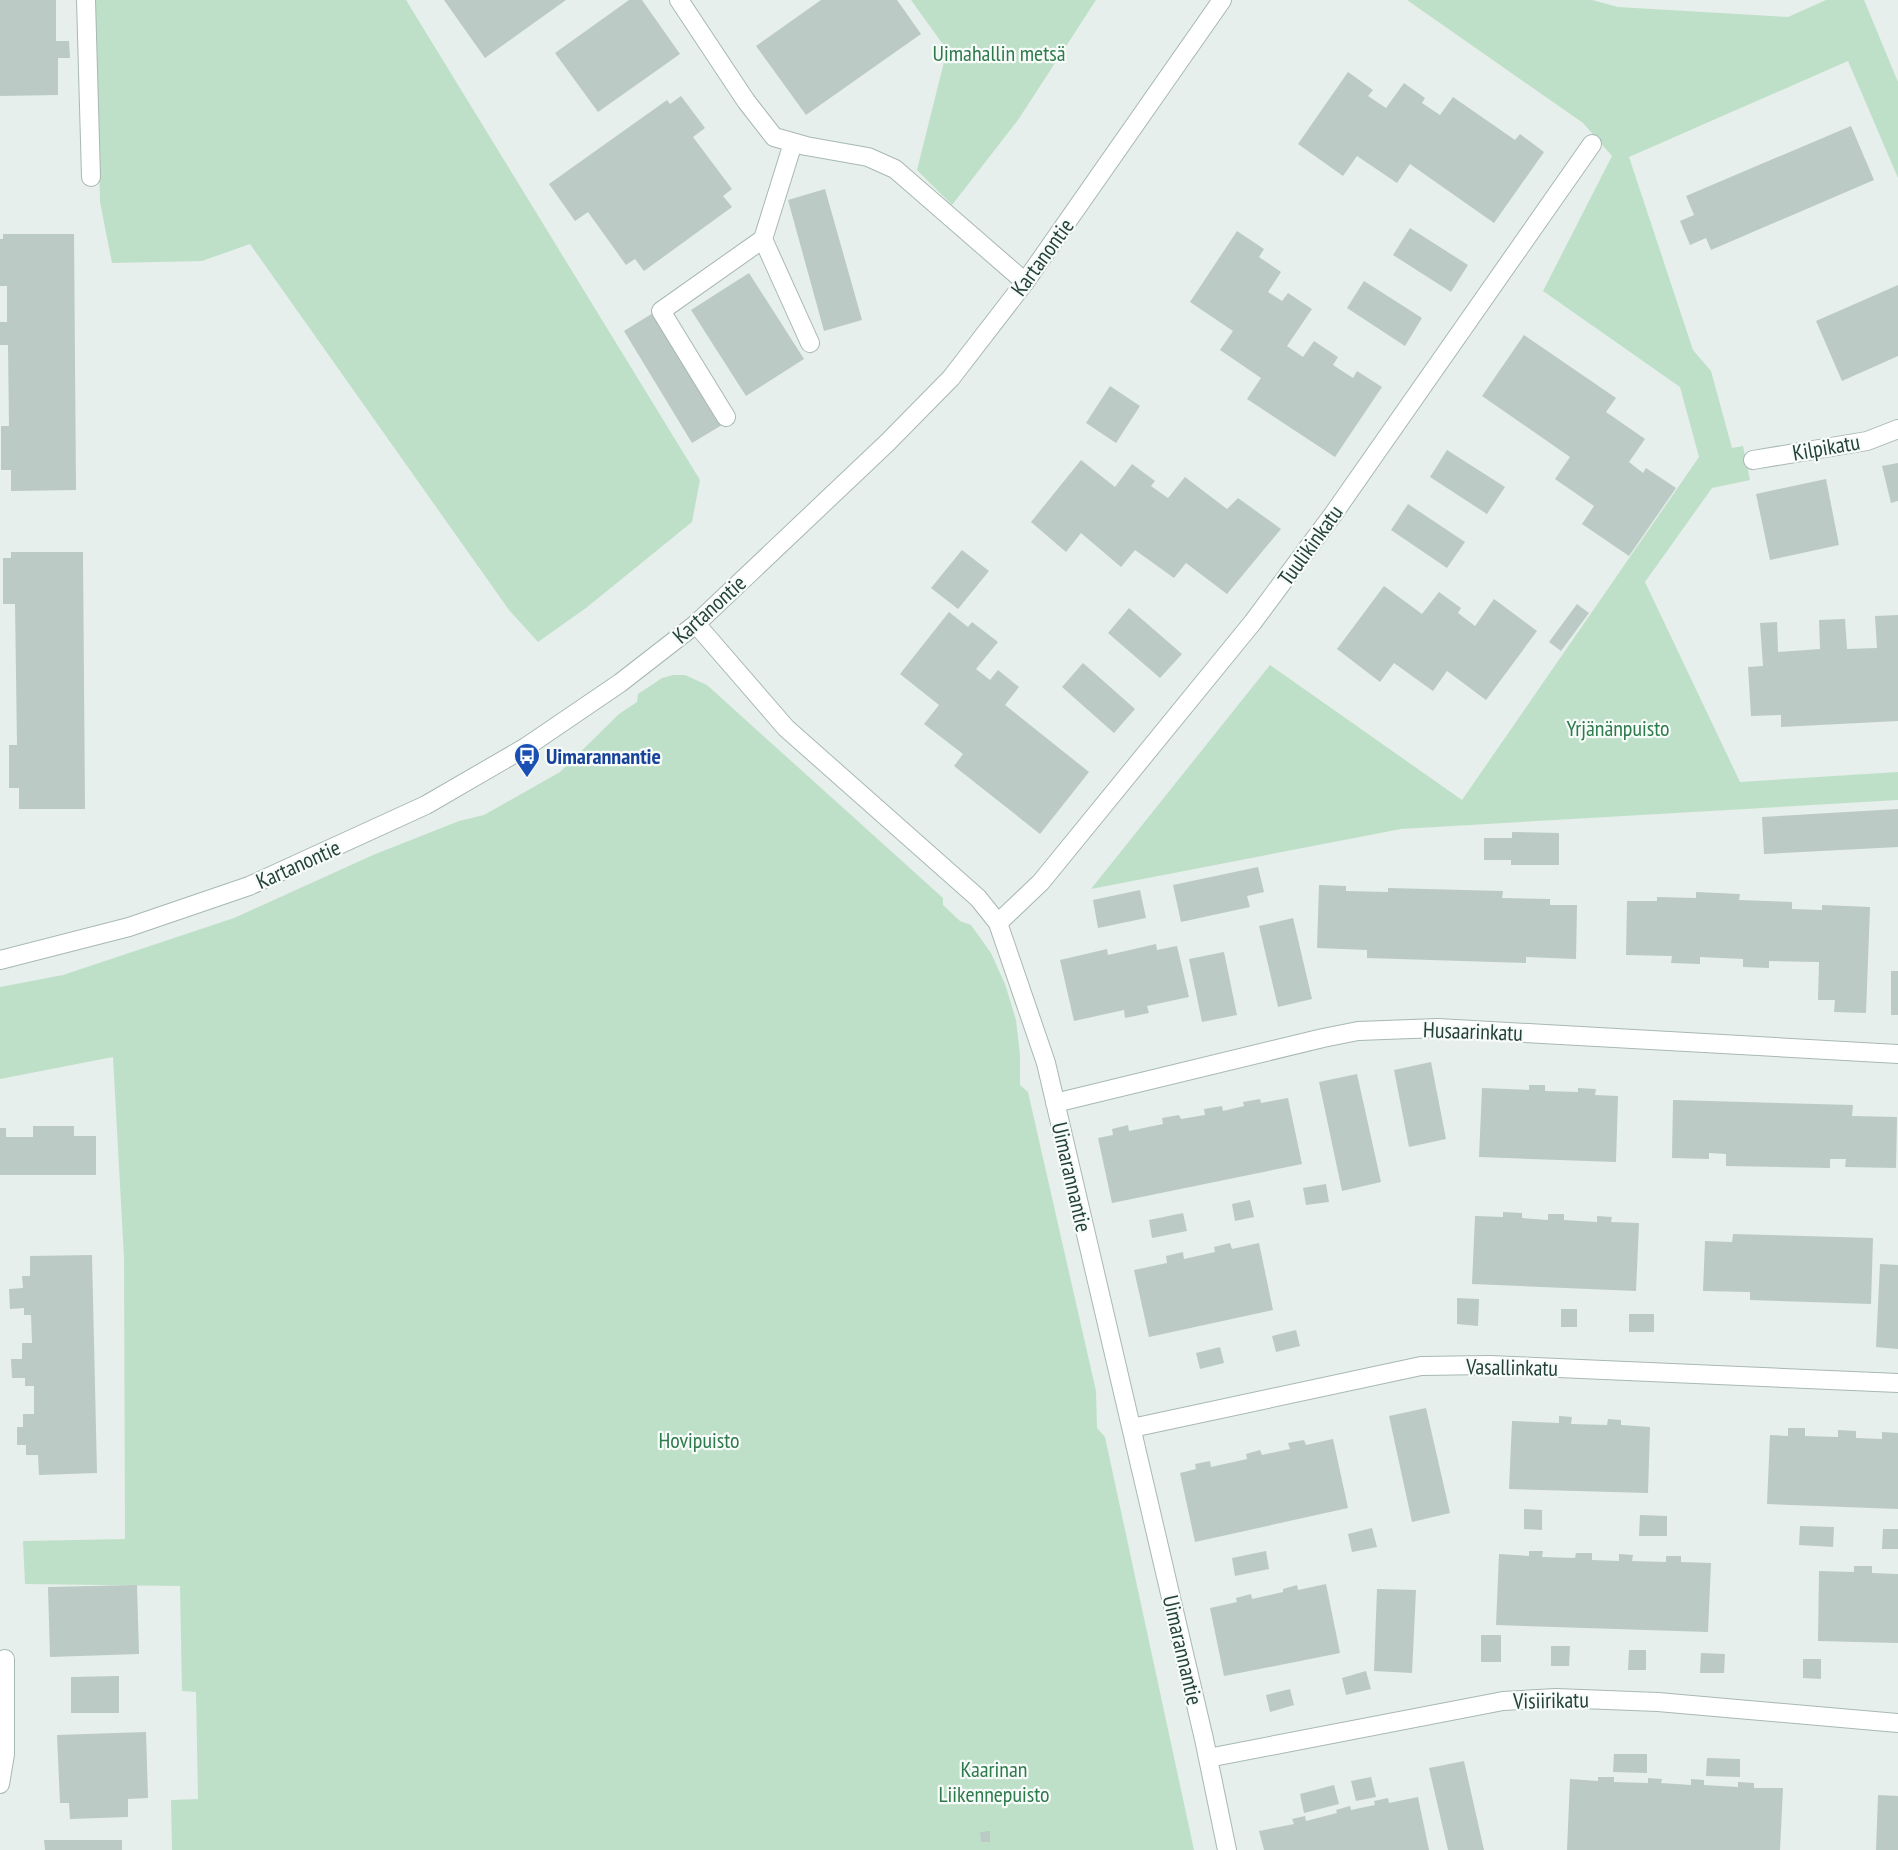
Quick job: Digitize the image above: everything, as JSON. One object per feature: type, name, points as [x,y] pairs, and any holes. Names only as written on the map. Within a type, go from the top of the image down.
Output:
[{"type":"street","points":[[86,0],[91,177]]},
{"type":"street","points":[[679,0],[746,101],[774,137],[793,143],[868,157],[895,169],[1025,282]]},
{"type":"street","name":"Kartanontie","points":[[0,960],[129,927],[249,886],[426,805],[526,747],[620,683],[696,624],[887,443],[951,378],[1025,282],[1222,0]]},
{"type":"street","points":[[726,417],[661,311],[763,239],[793,143]]},
{"type":"street","name":"Tuulikinkatu","points":[[998,923],[1041,882],[1253,622],[1334,513],[1592,144]]},
{"type":"street","points":[[763,239],[810,343]]},
{"type":"street","name":"Kilpikatu","points":[[1753,460],[1867,441],[1898,429]]},
{"type":"street","name":"Uimarannantie","points":[[696,624],[786,728],[978,898],[998,923],[1046,1063],[1208,1758],[1227,1850]]},
{"type":"street","name":"Husaarinkatu","points":[[1055,1103],[1323,1038],[1397,1028],[1898,1054]]},
{"type":"street","name":"Vasallinkatu","points":[[1132,1428],[1421,1366],[1489,1365],[1898,1383]]},
{"type":"street","points":[[0,1784],[5,1754],[5,1659]]},
{"type":"street","name":"Visiirikatu","points":[[1208,1758],[1503,1701],[1556,1698],[1658,1702],[1898,1723]]},
{"type":"green space","points":[[95,0],[406,0],[700,480],[692,522],[586,608],[538,642],[509,610],[250,244],[202,261],[112,263],[100,202]]},
{"type":"green space","name":"Uimahallin metsä","points":[[911,0],[1096,0],[1018,120],[952,205],[917,170],[947,50]]},
{"type":"green space","name":"Yrjänänpuisto","points":[[1407,0],[1592,0],[1618,7],[1788,17],[1826,0],[1864,0],[1898,82],[1898,178],[1848,61],[1629,157],[1693,350],[1711,371],[1732,448],[1743,446],[1750,480],[1712,488],[1645,582],[1740,782],[1898,772],[1898,800],[1401,829],[1091,889],[1270,665],[1462,800],[1699,457],[1680,387],[1543,291],[1612,156],[1583,123]]},
{"type":"green space","name":"Hovipuisto","points":[[685,675],[707,685],[943,898],[943,905],[960,921],[971,925],[991,953],[1005,984],[1016,1020],[1020,1055],[1020,1085],[1028,1092],[1096,1391],[1097,1428],[1105,1437],[1194,1850],[172,1850],[171,1800],[198,1799],[196,1692],[182,1691],[180,1586],[25,1584],[23,1541],[125,1539],[124,1258],[113,1057],[0,1079],[0,987],[63,975],[234,918],[373,855],[459,821],[484,815],[560,772],[619,714],[637,702],[638,694],[662,678]]},
{"type":"building","points":[[0,0],[56,0],[56,41],[69,41],[70,58],[58,58],[58,95],[0,96]]},
{"type":"building","points":[[444,0],[566,0],[485,58]]},
{"type":"building","points":[[629,0],[642,0],[680,54],[598,112],[555,53]]},
{"type":"building","points":[[821,0],[897,0],[921,34],[806,115],[756,46]]},
{"type":"building","points":[[1348,72],[1373,90],[1368,96],[1386,108],[1404,83],[1425,98],[1422,103],[1440,115],[1453,97],[1515,140],[1520,134],[1544,152],[1494,223],[1410,164],[1397,183],[1357,156],[1343,176],[1298,144]]},
{"type":"building","points":[[681,96],[705,128],[693,137],[732,189],[723,196],[732,207],[644,271],[635,259],[626,265],[588,212],[575,221],[549,184],[667,100],[670,104]]},
{"type":"building","points":[[1851,126],[1874,180],[1711,250],[1706,238],[1690,245],[1680,221],[1694,215],[1686,196]]},
{"type":"building","points":[[825,189],[862,320],[824,331],[788,200]]},
{"type":"building","points":[[1410,228],[1468,265],[1451,292],[1393,255]]},
{"type":"building","points":[[1237,231],[1264,249],[1259,257],[1281,272],[1268,292],[1282,301],[1288,293],[1312,309],[1287,346],[1303,357],[1314,341],[1338,357],[1333,365],[1353,378],[1357,371],[1382,387],[1335,457],[1247,399],[1261,378],[1220,350],[1233,331],[1190,302]]},
{"type":"building","points":[[3,234],[74,234],[76,490],[11,491],[11,470],[1,470],[1,426],[9,426],[8,345],[0,345],[0,322],[7,322],[7,286],[0,286],[0,239],[3,239]]},
{"type":"building","points":[[749,273],[804,359],[746,396],[691,310]]},
{"type":"building","points":[[1364,281],[1422,318],[1405,346],[1347,308]]},
{"type":"building","points":[[1898,285],[1898,356],[1842,381],[1816,321]]},
{"type":"building","points":[[653,313],[722,425],[692,443],[624,331]]},
{"type":"building","points":[[1524,335],[1616,398],[1606,412],[1645,439],[1629,462],[1643,473],[1646,468],[1676,488],[1629,556],[1582,524],[1594,506],[1555,479],[1570,457],[1482,396]]},
{"type":"building","points":[[1110,386],[1140,406],[1116,443],[1086,423]]},
{"type":"building","points":[[1447,450],[1505,487],[1487,514],[1430,477]]},
{"type":"building","points":[[1081,460],[1115,487],[1132,464],[1155,481],[1151,486],[1168,498],[1185,477],[1227,509],[1238,498],[1281,529],[1227,594],[1186,563],[1174,578],[1135,550],[1121,567],[1081,533],[1066,552],[1031,522]]},
{"type":"building","points":[[1898,463],[1898,501],[1891,503],[1882,466]]},
{"type":"building","points":[[1826,479],[1839,545],[1770,560],[1756,494]]},
{"type":"building","points":[[1408,504],[1465,542],[1447,568],[1391,530]]},
{"type":"building","points":[[962,550],[989,571],[958,609],[931,588]]},
{"type":"building","points":[[11,552],[83,552],[85,809],[19,809],[19,788],[9,788],[9,745],[17,745],[15,604],[3,604],[3,558],[11,558]]},
{"type":"building","points":[[1384,586],[1422,614],[1439,592],[1461,608],[1458,613],[1475,626],[1494,599],[1537,631],[1486,700],[1447,671],[1433,691],[1394,663],[1380,682],[1337,649]]},
{"type":"building","points":[[1577,604],[1589,613],[1561,651],[1549,642]]},
{"type":"building","points":[[1129,608],[1182,654],[1160,678],[1108,633]]},
{"type":"building","points":[[949,612],[968,627],[972,622],[998,642],[976,669],[990,680],[998,670],[1019,687],[1005,705],[1089,772],[1040,834],[954,766],[963,754],[924,724],[939,705],[900,674]]},
{"type":"building","points":[[1898,615],[1898,721],[1781,727],[1781,715],[1751,716],[1748,667],[1763,666],[1760,623],[1777,622],[1778,652],[1820,649],[1819,620],[1845,619],[1847,649],[1877,648],[1875,616]]},
{"type":"building","points":[[1083,663],[1135,709],[1114,733],[1062,687]]},
{"type":"building","points":[[1898,809],[1898,847],[1764,854],[1762,817]]},
{"type":"building","points":[[1512,832],[1559,833],[1559,865],[1511,865],[1511,860],[1484,860],[1484,838],[1512,838]]},
{"type":"building","points":[[1258,867],[1264,892],[1247,896],[1250,907],[1181,922],[1173,885]]},
{"type":"building","points":[[1319,885],[1346,886],[1346,891],[1388,892],[1388,888],[1503,891],[1502,898],[1550,899],[1550,905],[1577,905],[1576,959],[1526,957],[1526,963],[1367,958],[1367,950],[1317,948]]},
{"type":"building","points":[[1140,890],[1146,918],[1098,928],[1093,900]]},
{"type":"building","points":[[1696,892],[1740,894],[1739,900],[1792,902],[1792,909],[1822,910],[1822,905],[1870,907],[1866,1013],[1834,1012],[1835,1000],[1818,1000],[1819,962],[1769,961],[1769,968],[1743,967],[1743,959],[1700,957],[1700,964],[1671,963],[1672,956],[1626,955],[1627,901],[1657,901],[1657,897],[1696,898]]},
{"type":"building","points":[[1293,918],[1312,999],[1278,1007],[1259,926]]},
{"type":"building","points":[[1156,944],[1157,950],[1177,946],[1189,997],[1147,1006],[1149,1013],[1125,1018],[1124,1010],[1074,1021],[1060,960],[1107,949],[1108,955]]},
{"type":"building","points":[[1224,952],[1237,1015],[1202,1022],[1189,959]]},
{"type":"building","points":[[1891,971],[1898,971],[1898,1015],[1891,1015]]},
{"type":"building","points":[[1431,1062],[1446,1139],[1409,1147],[1394,1070]]},
{"type":"building","points":[[1357,1074],[1381,1182],[1342,1191],[1319,1082]]},
{"type":"building","points":[[1529,1085],[1545,1085],[1545,1091],[1578,1092],[1578,1088],[1596,1089],[1595,1095],[1618,1096],[1616,1162],[1479,1157],[1482,1088],[1529,1090]]},
{"type":"building","points":[[1288,1098],[1302,1164],[1112,1203],[1098,1138],[1113,1135],[1112,1129],[1128,1125],[1129,1131],[1163,1124],[1162,1118],[1179,1115],[1181,1119],[1205,1115],[1204,1109],[1222,1106],[1223,1111],[1244,1106],[1243,1102],[1260,1099],[1261,1103]]},
{"type":"building","points":[[1673,1100],[1853,1105],[1852,1116],[1897,1117],[1896,1168],[1845,1167],[1846,1159],[1830,1159],[1830,1168],[1726,1166],[1726,1154],[1709,1153],[1709,1159],[1672,1158]]},
{"type":"building","points":[[33,1126],[74,1126],[74,1136],[96,1136],[96,1175],[0,1175],[0,1128],[6,1128],[6,1137],[33,1137]]},
{"type":"building","points":[[1326,1184],[1329,1202],[1306,1205],[1303,1188]]},
{"type":"building","points":[[1250,1200],[1254,1217],[1235,1221],[1232,1204]]},
{"type":"building","points":[[1503,1212],[1522,1213],[1522,1218],[1548,1220],[1548,1214],[1564,1214],[1564,1220],[1597,1222],[1597,1216],[1612,1217],[1611,1222],[1639,1223],[1636,1291],[1472,1284],[1475,1216],[1503,1217]]},
{"type":"building","points":[[1183,1213],[1187,1231],[1152,1238],[1149,1220]]},
{"type":"building","points":[[1733,1234],[1873,1238],[1871,1304],[1750,1300],[1750,1292],[1703,1291],[1705,1241],[1732,1242]]},
{"type":"building","points":[[1230,1243],[1232,1249],[1259,1243],[1273,1310],[1149,1337],[1134,1270],[1167,1263],[1166,1256],[1183,1252],[1184,1259],[1215,1252],[1214,1247]]},
{"type":"building","points":[[92,1255],[97,1473],[39,1475],[38,1455],[26,1455],[26,1445],[17,1445],[17,1427],[23,1427],[23,1414],[34,1414],[34,1386],[25,1386],[25,1378],[12,1378],[11,1359],[22,1359],[22,1343],[32,1343],[31,1315],[24,1315],[24,1308],[10,1309],[9,1289],[23,1288],[22,1276],[30,1276],[30,1256]]},
{"type":"building","points":[[1880,1264],[1898,1265],[1898,1349],[1876,1347]]},
{"type":"building","points":[[1457,1298],[1479,1299],[1478,1326],[1457,1324]]},
{"type":"building","points":[[1561,1309],[1577,1309],[1577,1327],[1561,1327]]},
{"type":"building","points":[[1629,1314],[1654,1314],[1654,1332],[1629,1332]]},
{"type":"building","points":[[1296,1330],[1300,1346],[1276,1352],[1272,1336]]},
{"type":"building","points":[[1220,1347],[1224,1363],[1200,1369],[1196,1353]]},
{"type":"building","points":[[1426,1408],[1450,1513],[1412,1522],[1389,1416]]},
{"type":"building","points":[[1559,1416],[1572,1417],[1571,1424],[1607,1425],[1608,1419],[1621,1420],[1621,1425],[1650,1427],[1648,1493],[1509,1489],[1512,1421],[1559,1423]]},
{"type":"building","points":[[1788,1428],[1805,1428],[1805,1436],[1838,1437],[1838,1430],[1856,1431],[1856,1438],[1882,1439],[1882,1432],[1898,1433],[1898,1509],[1767,1504],[1770,1435],[1788,1436]]},
{"type":"building","points":[[1333,1439],[1348,1508],[1195,1542],[1180,1473],[1196,1469],[1195,1464],[1210,1461],[1211,1467],[1247,1459],[1246,1454],[1260,1450],[1262,1455],[1290,1449],[1288,1443],[1304,1440],[1306,1445]]},
{"type":"building","points":[[1524,1509],[1542,1510],[1542,1530],[1524,1529]]},
{"type":"building","points":[[1640,1515],[1667,1516],[1667,1536],[1639,1536]]},
{"type":"building","points":[[1800,1526],[1834,1527],[1833,1547],[1799,1545]]},
{"type":"building","points":[[1372,1528],[1377,1547],[1352,1552],[1348,1534]]},
{"type":"building","points":[[1883,1529],[1898,1529],[1898,1549],[1882,1549]]},
{"type":"building","points":[[1266,1551],[1269,1569],[1235,1576],[1232,1558]]},
{"type":"building","points":[[1529,1551],[1543,1551],[1542,1557],[1575,1558],[1576,1553],[1592,1553],[1592,1560],[1619,1561],[1619,1554],[1633,1555],[1632,1561],[1666,1562],[1666,1556],[1681,1556],[1681,1562],[1711,1563],[1708,1632],[1496,1625],[1499,1554],[1529,1556]]},
{"type":"building","points":[[1854,1566],[1872,1566],[1872,1573],[1898,1574],[1898,1643],[1818,1641],[1819,1571],[1854,1572]]},
{"type":"building","points":[[1326,1584],[1340,1653],[1224,1676],[1210,1608],[1237,1602],[1236,1598],[1251,1594],[1252,1599],[1283,1592],[1283,1589],[1297,1585],[1298,1590]]},
{"type":"building","points":[[137,1585],[139,1654],[50,1657],[48,1587]]},
{"type":"building","points":[[1377,1589],[1416,1590],[1412,1673],[1374,1671]]},
{"type":"building","points":[[1481,1635],[1501,1635],[1501,1662],[1481,1662]]},
{"type":"building","points":[[1551,1646],[1570,1646],[1569,1666],[1551,1666]]},
{"type":"building","points":[[1629,1650],[1646,1650],[1646,1670],[1628,1670]]},
{"type":"building","points":[[1701,1653],[1725,1654],[1724,1673],[1700,1673]]},
{"type":"building","points":[[1803,1659],[1821,1659],[1821,1679],[1803,1678]]},
{"type":"building","points":[[1366,1671],[1371,1689],[1346,1695],[1342,1678]]},
{"type":"building","points":[[119,1676],[119,1713],[71,1713],[71,1677]]},
{"type":"building","points":[[1290,1689],[1294,1705],[1270,1712],[1266,1695]]},
{"type":"building","points":[[146,1732],[148,1798],[128,1799],[128,1817],[70,1819],[69,1803],[60,1803],[57,1735]]},
{"type":"building","points":[[1614,1754],[1647,1754],[1647,1773],[1613,1772]]},
{"type":"building","points":[[1707,1758],[1740,1759],[1740,1777],[1706,1776]]},
{"type":"building","points":[[1464,1761],[1484,1850],[1448,1850],[1429,1768]]},
{"type":"building","points":[[1371,1777],[1376,1797],[1356,1801],[1351,1781]]},
{"type":"building","points":[[1598,1777],[1614,1777],[1614,1782],[1648,1783],[1648,1778],[1662,1779],[1661,1783],[1691,1785],[1691,1779],[1704,1780],[1704,1785],[1738,1787],[1738,1782],[1754,1783],[1754,1788],[1783,1788],[1780,1850],[1567,1850],[1570,1779],[1598,1781]]},
{"type":"building","points":[[1334,1785],[1339,1804],[1304,1813],[1300,1794]]},
{"type":"building","points":[[1878,1795],[1898,1796],[1898,1850],[1876,1850]]},
{"type":"building","points":[[1418,1797],[1429,1850],[1264,1850],[1259,1831],[1294,1824],[1292,1819],[1305,1816],[1306,1821],[1337,1813],[1336,1810],[1350,1806],[1351,1810],[1375,1805],[1374,1801],[1388,1798],[1389,1803]]},
{"type":"building","points":[[990,1831],[990,1842],[981,1842],[980,1832]]},
{"type":"building","points":[[44,1840],[122,1840],[122,1850],[45,1850]]},
{"type":"place","name":"Uimarannantie","points":[[527,779]]},
{"type":"park label","name":"Kaarinan Liikennepuisto","points":[[994,1782]]}]
